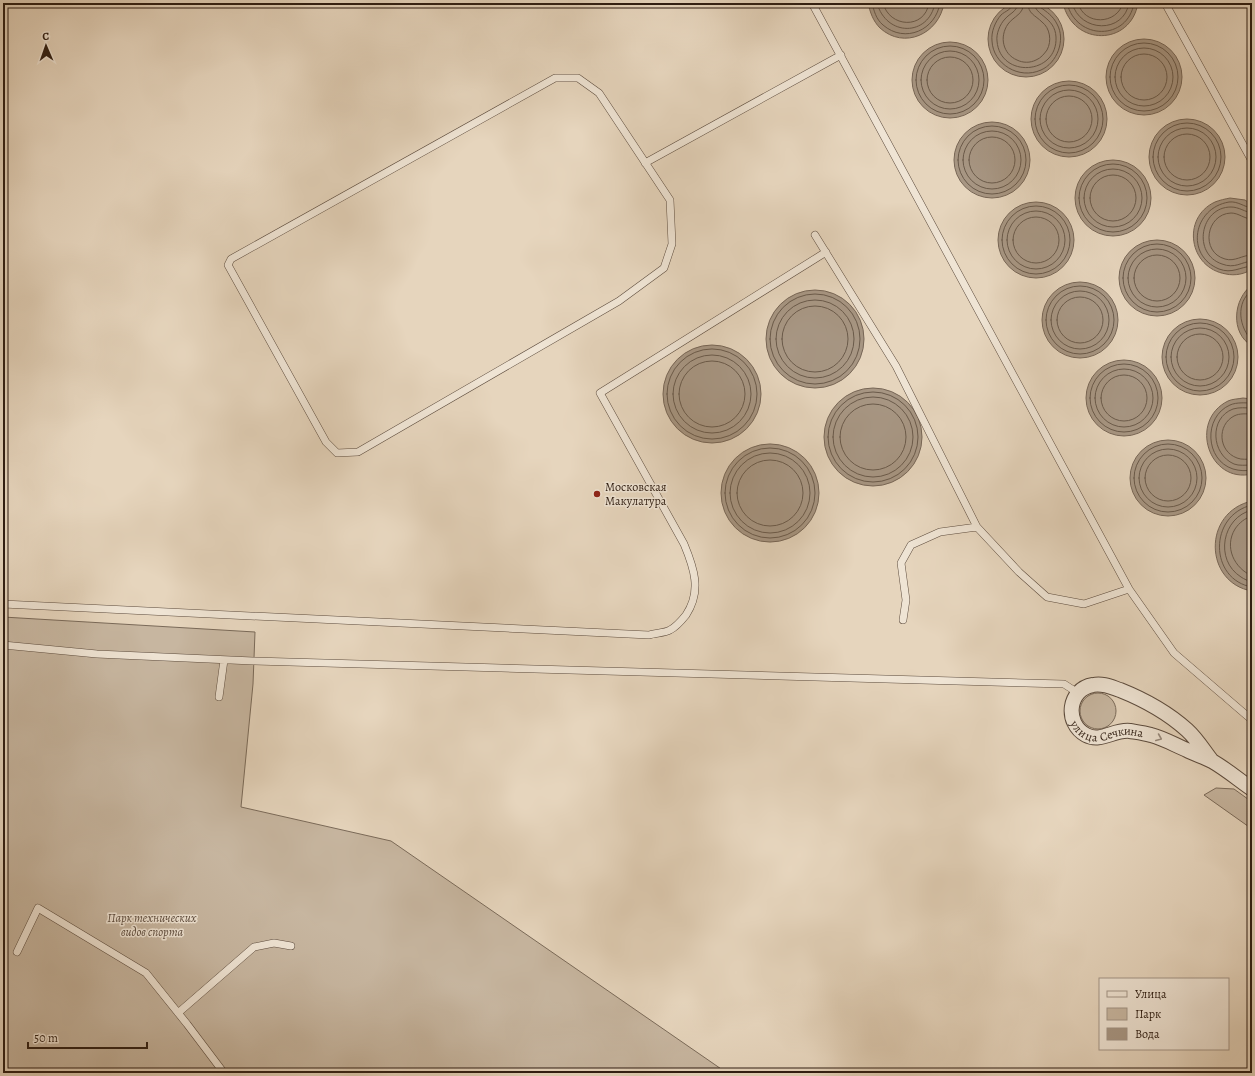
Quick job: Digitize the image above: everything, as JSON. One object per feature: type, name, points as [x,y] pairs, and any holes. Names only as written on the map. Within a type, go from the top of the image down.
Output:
[{"type":"street","name":"улица Сечкина","points":[[1212,761],[1188,731],[1158,708],[1110,686],[1093,685],[1085,688],[1078,692],[1074,700],[1071,708],[1071,716],[1074,724],[1080,731],[1088,736],[1101,737],[1113,732],[1127,731],[1151,735],[1212,761],[1252,789]]},
{"type":"lane","points":[[812,3],[1129,589],[1174,653],[1252,720]]},
{"type":"lane","points":[[1165,3],[1252,161]]},
{"type":"lane","points":[[645,163],[841,55]]},
{"type":"lane","points":[[555,78],[578,78],[599,93],[645,163],[670,200],[672,244],[664,268],[619,301],[358,452],[337,452],[326,442],[228,265],[231,259],[555,78]]},
{"type":"lane","points":[[815,236],[896,366],[977,527],[1019,572],[1047,597],[1084,604],[1129,589]]},
{"type":"lane","points":[[3,604],[641,634],[670,631],[682,621],[692,606],[696,589],[693,566],[684,544],[600,393],[826,252]]},
{"type":"lane","points":[[902,620],[906,600],[901,563],[911,545],[940,532],[977,527]]},
{"type":"lane","points":[[3,645],[97,654],[224,660],[1064,684],[1078,692]]},
{"type":"lane","points":[[219,697],[224,660]]},
{"type":"lane","points":[[17,952],[38,908],[146,973],[224,1073]]},
{"type":"lane","points":[[178,1013],[254,947],[274,943],[291,946]]},
{"type":"green space","name":"Парк технических видов спорта","points":[[3,617],[255,632],[253,684],[241,807],[391,841],[727,1073],[3,1073]]},
{"type":"green space","points":[[1098,693],[1111,698],[1116,711],[1111,724],[1098,729],[1085,724],[1080,711],[1085,698]]},
{"type":"green space","points":[[1216,788],[1234,789],[1252,802],[1252,829],[1204,795]]},
{"type":"water","points":[[1026,1],[1041,4],[1053,12],[1061,24],[1064,39],[1061,54],[1053,66],[1041,74],[1026,77],[1011,74],[999,66],[991,54],[988,39],[991,24],[999,12],[1011,4]]},
{"type":"water","points":[[868,3],[944,3],[941,14],[928,30],[909,38],[899,38],[889,35],[880,28],[872,16]]},
{"type":"water","points":[[1063,3],[1138,3],[1133,17],[1125,27],[1114,33],[1102,36],[1089,34],[1078,28],[1069,17]]},
{"type":"water","points":[[1137,39],[1151,39],[1165,45],[1176,56],[1182,70],[1182,84],[1179,92],[1171,104],[1165,109],[1151,115],[1137,115],[1123,109],[1112,98],[1106,84],[1106,70],[1112,56],[1123,45]]},
{"type":"water","points":[[943,42],[957,42],[971,48],[982,59],[988,73],[988,87],[985,95],[977,107],[971,112],[957,118],[943,118],[929,112],[918,101],[912,87],[912,73],[918,59],[929,48]]},
{"type":"water","points":[[1062,81],[1076,81],[1090,87],[1101,98],[1107,112],[1107,126],[1104,134],[1096,146],[1090,151],[1076,157],[1062,157],[1048,151],[1037,140],[1031,126],[1031,112],[1037,98],[1048,87]]},
{"type":"water","points":[[1180,119],[1194,119],[1208,125],[1219,136],[1225,150],[1225,164],[1222,172],[1214,184],[1208,189],[1194,195],[1180,195],[1166,189],[1155,178],[1149,164],[1149,150],[1155,136],[1166,125]]},
{"type":"water","points":[[985,122],[999,122],[1013,128],[1024,139],[1030,153],[1030,167],[1027,175],[1019,187],[1013,192],[999,198],[985,198],[971,192],[960,181],[954,167],[954,153],[960,139],[971,128]]},
{"type":"water","points":[[1113,160],[1128,163],[1140,171],[1148,183],[1151,198],[1148,213],[1140,225],[1128,233],[1113,236],[1098,233],[1086,225],[1078,213],[1075,198],[1078,183],[1086,171],[1098,163]]},
{"type":"water","points":[[1230,198],[1245,200],[1252,205],[1252,269],[1236,275],[1229,275],[1214,270],[1204,262],[1197,253],[1194,242],[1194,230],[1197,219],[1204,209],[1215,202]]},
{"type":"water","points":[[1036,202],[1051,205],[1063,213],[1071,225],[1074,240],[1071,255],[1063,267],[1051,275],[1036,278],[1021,275],[1009,267],[1001,255],[998,240],[1001,225],[1009,213],[1021,205]]},
{"type":"water","points":[[1150,240],[1164,240],[1178,246],[1189,257],[1195,271],[1195,285],[1192,293],[1184,305],[1178,310],[1164,316],[1150,316],[1136,310],[1125,299],[1119,285],[1119,271],[1125,257],[1136,246]]},
{"type":"water","points":[[1073,282],[1087,282],[1101,288],[1112,299],[1118,313],[1118,327],[1115,335],[1107,347],[1101,352],[1087,358],[1073,358],[1059,352],[1048,341],[1042,327],[1042,313],[1048,299],[1059,288]]},
{"type":"water","points":[[1252,285],[1252,346],[1240,333],[1237,325],[1237,316],[1241,299]]},
{"type":"water","points":[[815,290],[834,294],[849,305],[860,320],[864,339],[860,358],[849,373],[834,384],[815,388],[796,384],[781,373],[770,358],[766,339],[770,320],[781,305],[796,294]]},
{"type":"water","points":[[1193,319],[1207,319],[1221,325],[1232,336],[1238,350],[1238,364],[1235,372],[1227,384],[1221,389],[1207,395],[1193,395],[1179,389],[1168,378],[1162,364],[1162,350],[1168,336],[1179,325]]},
{"type":"water","points":[[712,345],[731,349],[746,360],[757,375],[761,394],[757,413],[746,428],[731,439],[712,443],[693,439],[678,428],[667,413],[663,394],[667,375],[678,360],[693,349]]},
{"type":"water","points":[[1117,360],[1131,360],[1145,366],[1156,377],[1162,391],[1162,405],[1159,413],[1151,425],[1145,430],[1131,436],[1117,436],[1103,430],[1092,419],[1086,405],[1086,391],[1092,377],[1103,366]]},
{"type":"water","points":[[873,388],[892,392],[907,403],[918,418],[922,437],[918,456],[907,471],[892,482],[873,486],[854,482],[839,471],[828,456],[824,437],[828,418],[839,403],[854,392]]},
{"type":"water","points":[[1243,398],[1252,399],[1252,474],[1237,475],[1224,470],[1215,461],[1209,449],[1207,436],[1209,422],[1216,410],[1228,401]]},
{"type":"water","points":[[1161,440],[1175,440],[1189,446],[1200,457],[1206,471],[1206,485],[1203,493],[1195,505],[1189,510],[1175,516],[1161,516],[1147,510],[1136,499],[1130,485],[1130,471],[1136,457],[1147,446]]},
{"type":"water","points":[[770,444],[789,448],[804,459],[815,474],[819,493],[815,512],[804,527],[789,538],[770,542],[751,538],[736,527],[725,512],[721,493],[725,474],[736,459],[751,448]]},
{"type":"water","points":[[1252,501],[1252,591],[1236,585],[1225,575],[1218,562],[1215,547],[1217,532],[1224,519],[1236,508]]},
{"type":"place","name":"Московская Макулатура","points":[[597,494]]}]
